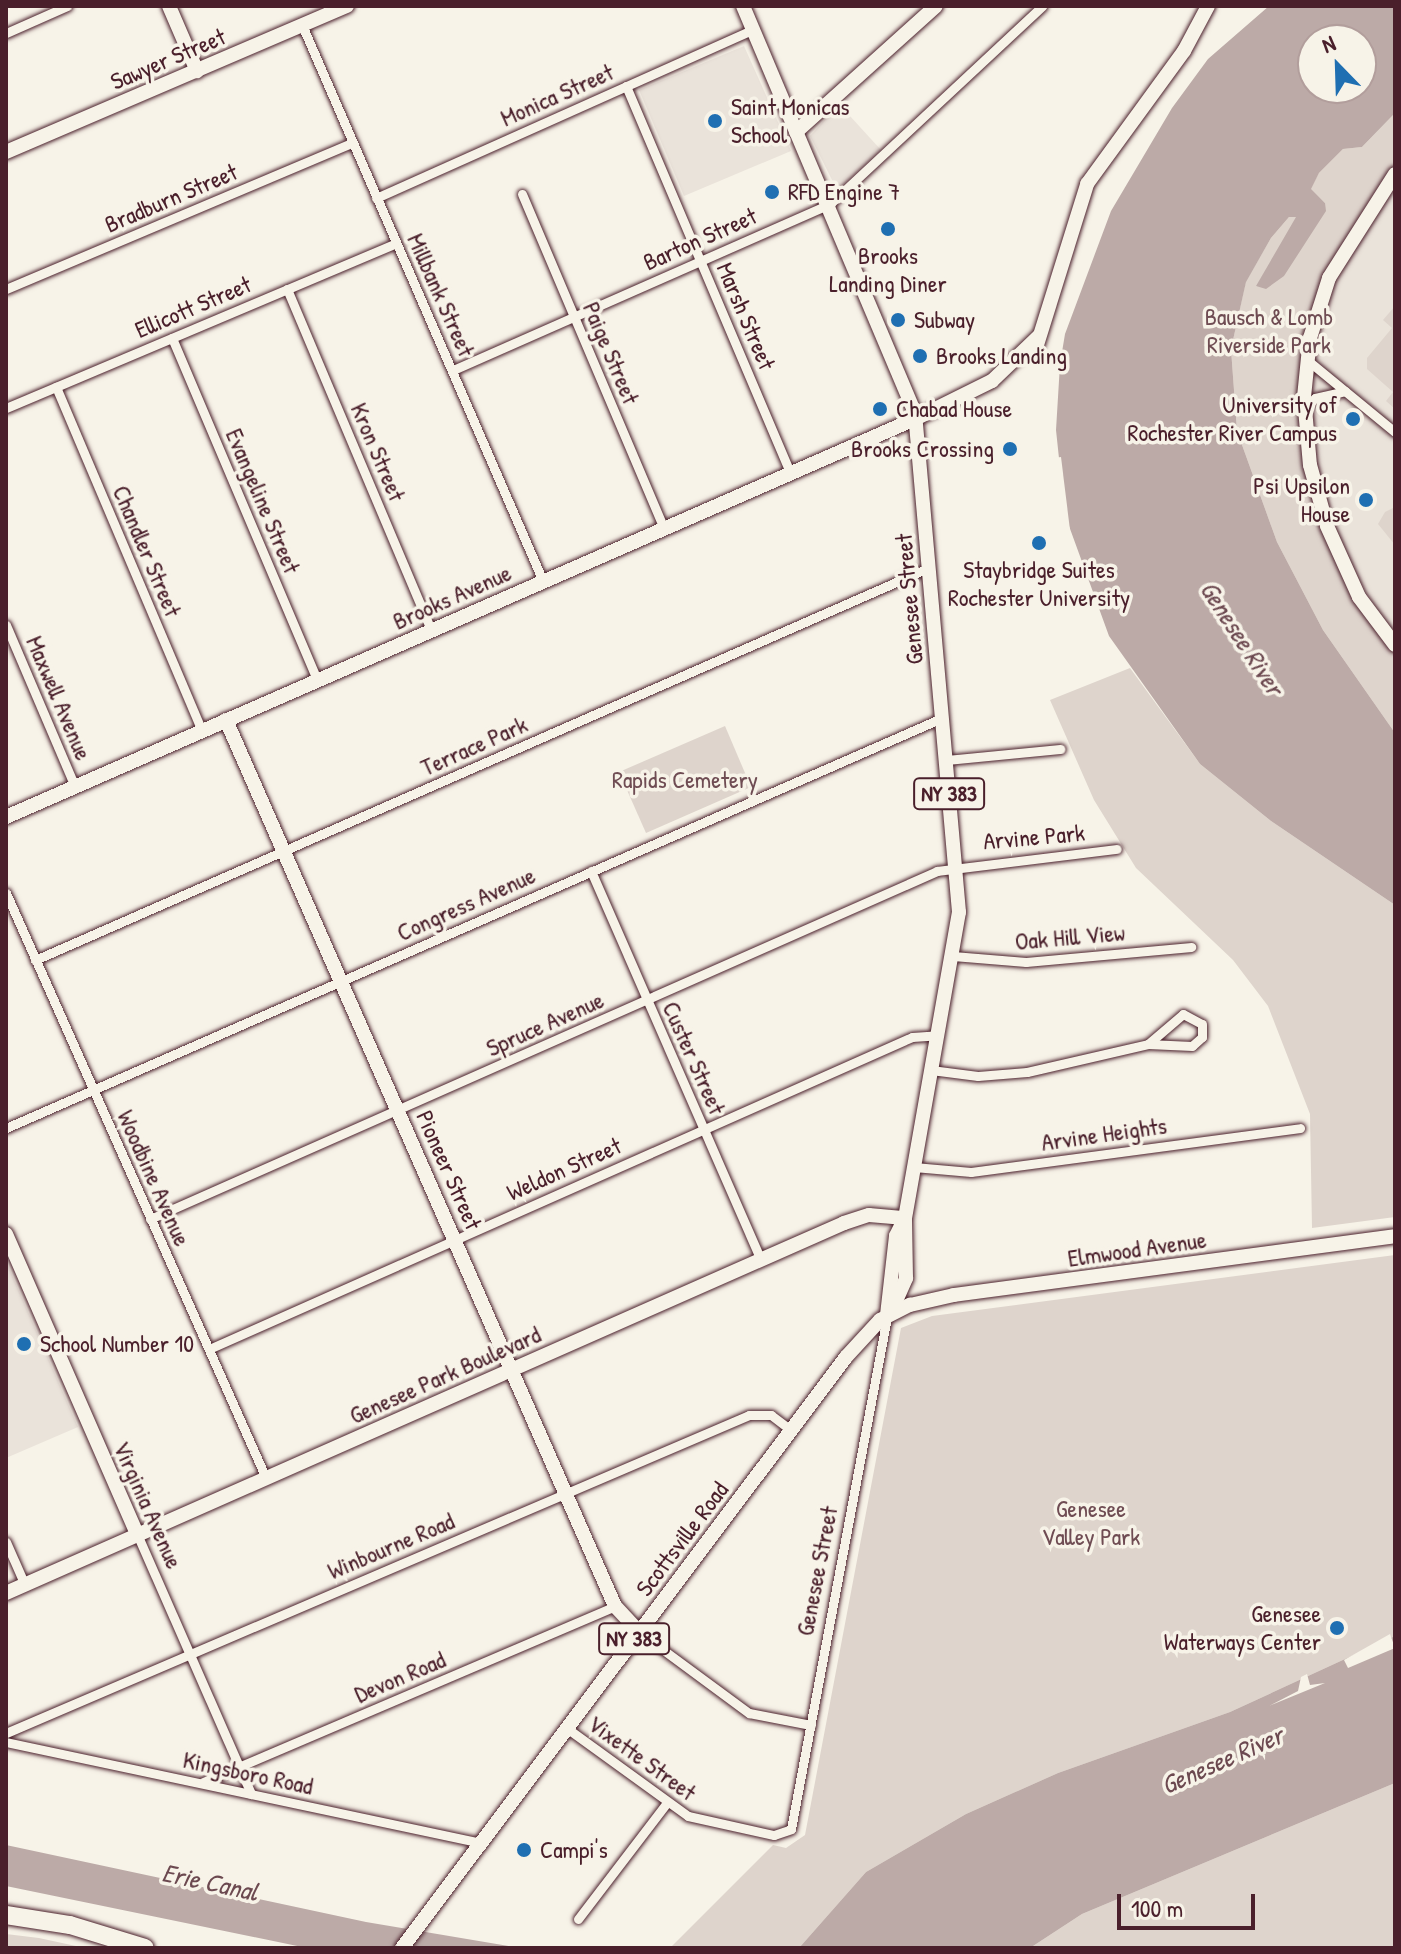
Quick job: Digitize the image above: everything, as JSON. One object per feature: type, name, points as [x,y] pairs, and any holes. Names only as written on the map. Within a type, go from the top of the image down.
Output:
[{"type":"highway","points":[[6,1915],[70,1925],[145,1948]]},
{"type":"highway","points":[[6,1925],[119,1948]]},
{"type":"main road","points":[[169,6],[197,71]]},
{"type":"main road","name":"Sawyer Street","points":[[6,152],[347,6]]},
{"type":"main road","name":"Genesee Street","points":[[743,6],[915,419],[959,912],[905,1218],[896,1236],[887,1315]]},
{"type":"main road","points":[[796,132],[936,6]]},
{"type":"main road","name":"Brooks Avenue","points":[[6,817],[915,419],[992,381],[1039,336],[1087,184],[1184,51],[1208,6]]},
{"type":"main road","points":[[1395,174],[1329,278],[1306,359],[1304,409],[1310,465],[1330,536],[1359,597],[1395,645]]},
{"type":"main road","name":"Pioneer Street","points":[[226,720],[615,1606],[639,1632]]},
{"type":"main road","name":"Genesee Park Boulevard","points":[[6,1593],[860,1217],[905,1218]]},
{"type":"main road","name":"Virginia Avenue","points":[[6,1234],[137,1534]]},
{"type":"main road","name":"Elmwood Avenue","points":[[887,1315],[954,1295],[1395,1236]]},
{"type":"main road","name":"Scottsville Road","points":[[402,1948],[791,1430],[854,1348],[887,1315]]},
{"type":"street","points":[[6,33],[67,6]]},
{"type":"street","name":"Barton Street","points":[[453,370],[828,205],[1042,6]]},
{"type":"street","name":"Millbank Street","points":[[302,25],[543,581]]},
{"type":"street","name":"Monica Street","points":[[376,198],[753,29]]},
{"type":"street","name":"Marsh Street","points":[[626,86],[790,473]]},
{"type":"street","name":"Bradburn Street","points":[[6,289],[352,143]]},
{"type":"street","name":"Paige Street","points":[[522,194],[664,528]]},
{"type":"street","name":"Ellicott Street","points":[[6,408],[396,243]]},
{"type":"street","name":"Kron Street","points":[[287,289],[431,630]]},
{"type":"street","name":"Evangeline Street","points":[[172,338],[317,680]]},
{"type":"street","points":[[1306,359],[1395,432]]},
{"type":"street","name":"Chandler Street","points":[[56,387],[202,731]]},
{"type":"street","points":[[1304,409],[1315,398],[1345,391]]},
{"type":"street","name":"Terrace Park","points":[[35,960],[928,568]]},
{"type":"street","name":"Maxwell Avenue","points":[[6,625],[75,787]]},
{"type":"street","name":"Congress Avenue","points":[[6,1128],[942,718]]},
{"type":"street","points":[[946,760],[1060,749]]},
{"type":"street","name":"Arvine Park","points":[[956,865],[1117,849]]},
{"type":"street","name":"Spruce Avenue","points":[[150,1219],[956,865]]},
{"type":"street","name":"Custer Street","points":[[591,871],[761,1260]]},
{"type":"street","name":"Woodbine Avenue","points":[[6,893],[266,1478]]},
{"type":"street","name":"Oak Hill View","points":[[953,956],[1026,962],[1191,947]]},
{"type":"street","points":[[931,1070],[1014,1074],[1148,1044],[1192,1046],[1202,1037],[1202,1024],[1192,1014],[1181,1015],[1148,1044]]},
{"type":"street","name":"Weldon Street","points":[[209,1349],[912,1037],[938,1035]]},
{"type":"street","name":"Arvine Heights","points":[[914,1167],[971,1172],[1300,1128]]},
{"type":"street","name":"Genesee Street","points":[[787,1833],[794,1820],[887,1315]]},
{"type":"street","name":"Winbourne Road","points":[[6,1733],[754,1413],[771,1415],[791,1430]]},
{"type":"street","name":"Virginia Avenue","points":[[137,1534],[251,1794]]},
{"type":"street","points":[[6,1542],[25,1585]]},
{"type":"street","name":"Devon Road","points":[[200,1783],[615,1606]]},
{"type":"street","points":[[639,1632],[749,1713],[811,1725]]},
{"type":"street","name":"Vixette Street","points":[[568,1729],[666,1804],[702,1821],[787,1833]]},
{"type":"street","name":"Kingsboro Road","points":[[6,1742],[482,1843]]},
{"type":"street","points":[[578,1919],[666,1804]]},
{"type":"shaded area","name":"Saint Monicas School","points":[[744,46],[791,151],[684,196],[639,90]]},
{"type":"shaded area","points":[[839,104],[881,150],[837,190],[810,136]]},
{"type":"shaded area","name":"University of Rochester River Campus","points":[[1395,184],[1395,637],[1343,556],[1318,480],[1310,410],[1313,350],[1331,288]]},
{"type":"shaded area","name":"School Number 10","points":[[6,1261],[78,1427],[6,1458]]},
{"type":"green space","name":"Bausch & Lomb Riverside Park","points":[[1395,113],[1395,166],[1336,253],[1316,298],[1303,457],[1333,556],[1395,654],[1395,733],[1323,630],[1277,542],[1237,431],[1231,349],[1246,281],[1271,238],[1289,217],[1297,217],[1256,287],[1325,203],[1310,189],[1319,173],[1343,149],[1362,147]]},
{"type":"green space","points":[[1395,306],[1395,409],[1386,401],[1393,392],[1367,369],[1367,358],[1392,328],[1383,320]]},
{"type":"green space","points":[[1395,507],[1395,545],[1378,524],[1385,512]]},
{"type":"green space","points":[[1130,668],[1200,764],[1271,821],[1395,905],[1395,1217],[1312,1228],[1310,1114],[1268,1006],[1233,960],[1136,868],[1094,800],[1050,700]]},
{"type":"green space","name":"Rapids Cemetery","points":[[725,726],[751,787],[646,833],[619,772]]},
{"type":"green space","name":"Genesee Valley Park","points":[[1395,1255],[1395,1636],[1230,1712],[1058,1773],[966,1814],[866,1872],[799,1948],[670,1948],[773,1845],[786,1848],[805,1835],[901,1328],[932,1316]]},
{"type":"green space","points":[[1395,1783],[1395,1948],[1030,1948],[1082,1914]]},
{"type":"green space","points":[[6,1934],[39,1938],[85,1948],[6,1948]]},
{"type":"water","name":"Genesee River","points":[[1269,6],[1395,6],[1395,113],[1362,147],[1343,149],[1319,173],[1311,189],[1325,203],[1326,211],[1284,276],[1266,289],[1256,286],[1296,217],[1289,217],[1271,238],[1246,282],[1231,349],[1237,431],[1277,542],[1323,630],[1395,733],[1395,905],[1271,821],[1200,764],[1109,636],[1065,515],[1056,430],[1065,334],[1111,211],[1172,108],[1208,59]]},
{"type":"water","name":"Genesee River","points":[[1395,1636],[1395,1783],[1082,1914],[1030,1948],[799,1948],[866,1872],[966,1814],[1058,1773],[1230,1712]]},
{"type":"water","points":[[6,1845],[366,1922],[520,1948],[307,1948],[6,1886]]},
{"type":"pier","points":[[1061,457],[1070,530],[1064,532],[1054,458]]},
{"type":"pier","points":[[1390,1634],[1395,1648],[1348,1668],[1344,1660]]},
{"type":"pier","points":[[1307,1674],[1310,1685],[1325,1683],[1269,1706],[1298,1691],[1301,1677]]},
{"type":"place","name":"Saint Monicas School","points":[[715,121]]},
{"type":"place","name":"RFD Engine 7","points":[[772,192]]},
{"type":"place","name":"Brooks Landing Diner","points":[[888,229]]},
{"type":"place","name":"Subway","points":[[898,320]]},
{"type":"place","name":"Brooks Landing","points":[[920,356]]},
{"type":"place","name":"Chabad House","points":[[880,409]]},
{"type":"place","name":"University of Rochester River Campus","points":[[1353,419]]},
{"type":"place","name":"Brooks Crossing","points":[[1010,449]]},
{"type":"place","name":"Psi Upsilon House","points":[[1366,500]]},
{"type":"place","name":"Staybridge Suites Rochester University","points":[[1039,543]]},
{"type":"place","name":"School Number 10","points":[[24,1344]]},
{"type":"place","name":"Genesee Waterways Center","points":[[1337,1628]]},
{"type":"place","name":"Campi's","points":[[524,1850]]},
{"type":"water label","name":"Erie Canal","points":[[210,1882]]}]
